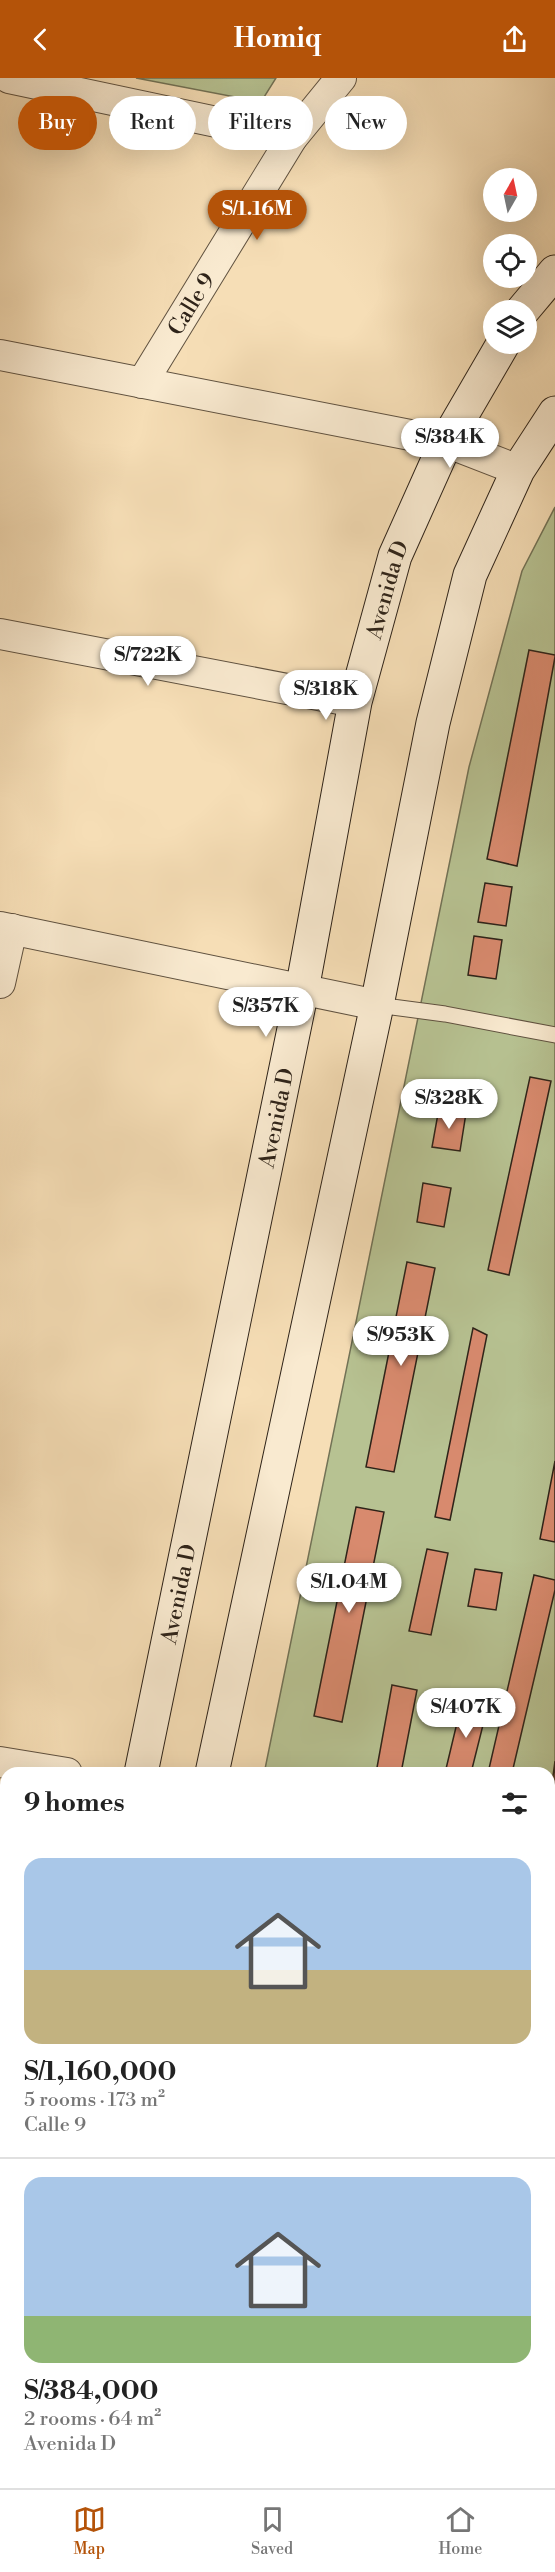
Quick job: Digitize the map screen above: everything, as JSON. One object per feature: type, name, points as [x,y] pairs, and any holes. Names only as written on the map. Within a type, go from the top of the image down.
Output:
[{"type":"main road","points":[[531,300],[555,272]]},
{"type":"main road","name":"Avenida D","points":[[142,1767],[302,990],[355,702],[395,556],[446,442],[497,354]]},
{"type":"main road","points":[[213,1767],[377,1005],[433,723],[470,575],[518,470],[555,413]]},
{"type":"street","points":[[9,78],[208,120]]},
{"type":"street","name":"Calle 9","points":[[313,112],[341,78]]},
{"type":"street","name":"Calle 9","points":[[142,383],[285,150]]},
{"type":"street","points":[[0,355],[446,442],[518,470]]},
{"type":"street","points":[[0,634],[355,702]]},
{"type":"street","points":[[0,982],[6,928],[377,1005]]},
{"type":"street","points":[[0,1762],[30,1767]]},
{"type":"lane","points":[[377,1005],[445,1014],[555,1035]]},
{"type":"green space","points":[[136,78],[276,78],[265,96],[230,96]]},
{"type":"green space","points":[[555,507],[555,1767],[265,1767],[469,767],[522,571]]},
{"type":"building","points":[[529,650],[555,655],[555,657],[517,866],[487,859]]},
{"type":"building","points":[[485,883],[512,887],[506,926],[478,922]]},
{"type":"building","points":[[474,936],[502,940],[496,979],[468,975]]},
{"type":"building","points":[[530,1077],[551,1081],[509,1275],[488,1270]]},
{"type":"building","points":[[439,1108],[466,1113],[460,1151],[432,1147]]},
{"type":"building","points":[[423,1183],[451,1188],[444,1227],[417,1222]]},
{"type":"building","points":[[407,1262],[435,1268],[394,1472],[366,1467]]},
{"type":"building","points":[[473,1328],[487,1335],[450,1520],[435,1517]]},
{"type":"building","points":[[555,1461],[555,1542],[540,1539]]},
{"type":"building","points":[[356,1507],[384,1512],[342,1722],[314,1716]]},
{"type":"building","points":[[427,1549],[448,1553],[431,1635],[409,1631]]},
{"type":"building","points":[[475,1569],[502,1573],[496,1610],[468,1606]]},
{"type":"building","points":[[534,1575],[555,1580],[555,1590],[513,1767],[489,1767]]},
{"type":"building","points":[[392,1685],[417,1690],[402,1767],[377,1767]]},
{"type":"building","points":[[462,1702],[487,1709],[472,1767],[446,1767]]}]
